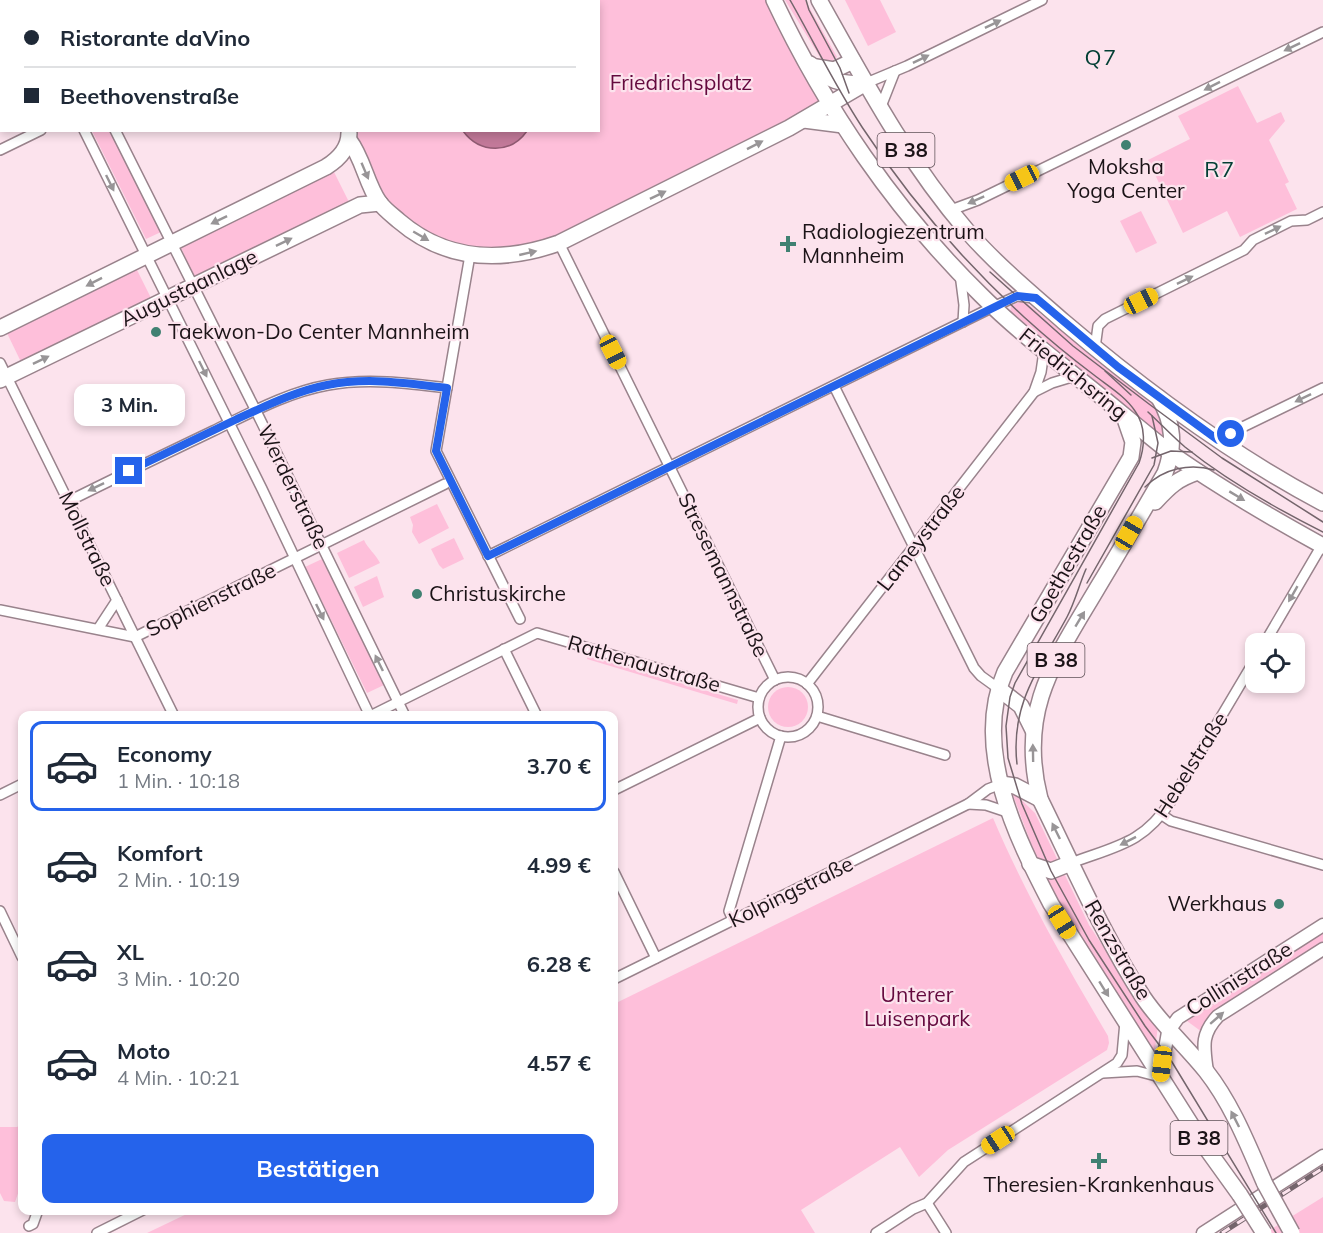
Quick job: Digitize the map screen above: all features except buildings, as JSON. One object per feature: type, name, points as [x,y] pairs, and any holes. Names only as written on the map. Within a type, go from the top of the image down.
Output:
[{"type":"main road","name":"Friedrichsring","points":[[774,0],[843,125],[894,196],[960,274],[993,307],[1171,453],[1198,472],[1322,545]]},
{"type":"main road","name":"Friedrichsring","points":[[819,0],[864,84],[912,160],[995,261],[1095,348],[1160,398],[1218,440],[1323,503]]},
{"type":"main road","points":[[807,62],[834,70],[853,61]]},
{"type":"main road","points":[[830,104],[853,61]]},
{"type":"main road","points":[[807,62],[829,79],[842,84],[864,84]]},
{"type":"main road","points":[[349,135],[380,203],[417,234],[444,248],[470,255],[520,255],[559,243],[804,120],[864,84]]},
{"type":"main road","points":[[804,120],[843,125]]},
{"type":"main road","points":[[0,328],[337,161],[349,135]]},
{"type":"main road","name":"Augustaanlage","points":[[3,373],[168,298],[360,205],[380,203]]},
{"type":"main road","name":"B 38","points":[[1160,398],[1171,420],[1173,436],[1171,453]]},
{"type":"main road","name":"Goethestraße","points":[[1001,784],[993,738],[994,712],[999,689],[1009,666],[1131,457],[1133,442],[1124,416]]},
{"type":"main road","name":"Goethestraße","points":[[1071,863],[1040,798],[1032,756],[1033,730],[1042,690],[1050,671],[1165,473],[1171,453]]},
{"type":"main road","points":[[1144,507],[1155,501],[1182,477],[1198,472]]},
{"type":"main road","points":[[999,689],[1021,706],[1033,730]]},
{"type":"main road","points":[[1001,784],[1016,786],[1040,798]]},
{"type":"main road","name":"Renzstraße","points":[[1001,784],[1030,864],[1052,904],[1160,1078],[1264,1233]]},
{"type":"main road","points":[[1030,864],[1051,871],[1071,863]]},
{"type":"main road","name":"Renzstraße","points":[[1071,863],[1104,932],[1145,999],[1207,1072],[1230,1108],[1265,1184],[1293,1233]]},
{"type":"street","points":[[864,84],[1042,0]]},
{"type":"street","points":[[951,210],[1001,189],[1322,34]]},
{"type":"street","points":[[880,109],[895,71]]},
{"type":"street","points":[[0,150],[37,132]]},
{"type":"street","name":"Werderstraße","points":[[85,132],[230,423],[368,711]]},
{"type":"street","name":"Werderstraße","points":[[116,132],[402,711]]},
{"type":"street","points":[[1095,348],[1098,326],[1105,319],[1244,250],[1253,240],[1291,221],[1307,220],[1323,212]]},
{"type":"street","name":"Stresemannstraße","points":[[559,243],[775,680]]},
{"type":"street","points":[[470,255],[436,451],[520,619]]},
{"type":"street","points":[[960,274],[964,305],[963,322]]},
{"type":"street","points":[[488,556],[993,307],[1017,296],[1036,298]]},
{"type":"street","name":"Lameystraße","points":[[807,684],[1034,392],[1041,372],[1044,351]]},
{"type":"street","name":"Mollstraße","points":[[3,373],[172,711]]},
{"type":"street","name":"Lameystraße","points":[[1034,392],[1052,383],[1075,376]]},
{"type":"street","points":[[69,501],[255,411],[305,391],[348,382],[404,382],[447,388]]},
{"type":"street","points":[[834,386],[974,668],[999,689]]},
{"type":"street","points":[[1218,440],[1323,388]]},
{"type":"street","name":"Sophienstraße","points":[[0,610],[135,637],[445,484]]},
{"type":"street","points":[[1270,633],[1322,545]]},
{"type":"street","points":[[98,629],[117,600]]},
{"type":"street","name":"Rathenaustraße","points":[[504,649],[537,633],[759,698]]},
{"type":"street","points":[[380,711],[504,649],[535,711]]},
{"type":"street","name":"Hebelstraße","points":[[1071,863],[1116,848],[1149,829],[1162,815],[1245,676]]},
{"type":"street","points":[[792,677],[807,684],[817,698],[817,716],[807,731],[790,737],[781,736],[765,727],[758,712],[759,698],[768,685],[775,680],[792,677]]},
{"type":"street","points":[[817,716],[945,754]]},
{"type":"street","points":[[618,788],[760,718]]},
{"type":"street","points":[[733,920],[729,911],[781,736]]},
{"type":"street","name":"Kolpingstraße","points":[[618,977],[968,804],[988,789],[1001,784]]},
{"type":"street","points":[[0,795],[18,786]]},
{"type":"street","points":[[968,804],[986,805],[1010,813]]},
{"type":"street","points":[[1162,815],[1171,820],[1323,865]]},
{"type":"street","points":[[618,880],[656,958]]},
{"type":"street","points":[[0,911],[18,949]]},
{"type":"street","name":"Collinistraße","points":[[1160,1078],[1169,1029],[1178,1018],[1323,925]]},
{"type":"street","name":"Collinistraße","points":[[1207,1072],[1204,1042],[1210,1024],[1218,1016],[1323,949]]},
{"type":"street","points":[[876,1233],[913,1209],[927,1203],[964,1162],[1117,1063],[1122,1055],[1125,1022]]},
{"type":"street","points":[[1103,1073],[1137,1071],[1160,1078]]},
{"type":"street","points":[[1203,1233],[1323,1156]]},
{"type":"street","points":[[927,1203],[946,1233]]},
{"type":"street","points":[[29,1226],[33,1224],[36,1215]]},
{"type":"street","points":[[97,1233],[133,1215]]},
{"type":"green space","name":"Friedrichsplatz","points":[[600,0],[768,0],[820,103],[557,237],[521,248],[471,249],[429,235],[394,208],[379,190],[355,132],[600,132]]},
{"type":"green space","points":[[785,0],[805,0],[837,57],[829,63],[823,62]]},
{"type":"green space","points":[[845,0],[880,0],[896,32],[868,46]]},
{"type":"green space","points":[[1238,86],[1257,123],[1281,112],[1285,121],[1269,140],[1289,182],[1285,184],[1297,209],[1240,237],[1227,211],[1183,233],[1148,160],[1190,139],[1178,116]]},
{"type":"green space","points":[[92,132],[111,132],[161,232],[146,239]]},
{"type":"green space","points":[[334,172],[349,202],[194,277],[180,245]]},
{"type":"green space","points":[[1141,211],[1157,243],[1136,253],[1120,221]]},
{"type":"green space","points":[[136,268],[151,298],[21,362],[6,331]]},
{"type":"green space","points":[[1023,300],[1154,404],[1163,420],[1165,442],[1010,313],[1011,306]]},
{"type":"green space","points":[[437,504],[449,528],[419,544],[412,532],[413,525],[410,517]]},
{"type":"green space","points":[[454,538],[464,559],[443,569],[431,549]]},
{"type":"green space","points":[[364,540],[380,563],[349,578],[337,553]]},
{"type":"green space","points":[[322,559],[384,685],[367,693],[305,567]]},
{"type":"green space","points":[[377,576],[384,597],[363,607],[354,587]]},
{"type":"green space","points":[[588,656],[738,700],[737,704],[587,659]]},
{"type":"green space","points":[[788,687],[802,693],[808,707],[802,721],[788,727],[774,721],[768,707],[774,693]]},
{"type":"green space","points":[[1011,790],[1035,813],[1089,925],[1158,1026],[1154,1056],[1044,878]]},
{"type":"green space","name":"Unterer Luisenpark","points":[[993,818],[1047,929],[1108,1036],[1109,1043],[1107,1050],[948,1150],[919,1177],[900,1147],[801,1210],[815,1233],[147,1233],[185,1215],[618,1215],[618,1002]]},
{"type":"green space","points":[[1323,931],[1323,944],[1202,1032],[1187,1021],[1195,1012]]},
{"type":"green space","points":[[0,1127],[17,1127],[18,1193],[15,1202],[4,1201],[0,1193]]},
{"type":"green space","points":[[1323,1197],[1323,1233],[1265,1233]]},
{"type":"shaded area","points":[[464,132],[526,132],[513,144],[504,147],[487,147],[470,139]]},
{"type":"tram line","points":[[790,0],[862,127],[898,178],[937,227],[1024,317],[1116,392],[1139,417],[1143,430],[1139,463],[1015,683],[1010,697],[1006,726],[1008,758],[1022,804],[1051,871],[1089,940],[1145,1026],[1172,1062],[1276,1233]]},
{"type":"tram line","points":[[806,0],[840,68],[849,93]]},
{"type":"tram line","points":[[990,272],[1073,346],[1149,404],[1222,458],[1323,522]]},
{"type":"tram line","points":[[1105,371],[1131,395]]},
{"type":"tram line","points":[[1148,412],[1185,447],[1217,471],[1270,504],[1323,532]]},
{"type":"tram line","points":[[1087,583],[1154,465],[1158,443],[1152,416]]},
{"type":"tram line","points":[[1152,458],[1171,451],[1192,452]]},
{"type":"tram line","points":[[1145,487],[1169,471],[1187,467],[1214,470]]},
{"type":"tram line","points":[[1017,764],[1018,723],[1029,687],[1070,611],[1086,569]]},
{"type":"railway","points":[[1222,1233],[1323,1168]]},
{"type":"place","name":"Moksha Yoga Center","points":[[1126,145]]},
{"type":"place","name":"Radiologiezentrum Mannheim","points":[[788,244]]},
{"type":"place","name":"Taekwon-Do Center Mannheim","points":[[156,332]]},
{"type":"place","name":"Christuskirche","points":[[417,594]]},
{"type":"place","name":"Werkhaus","points":[[1279,904]]},
{"type":"place","name":"Theresien-Krankenhaus","points":[[1099,1161]]},
{"type":"district","name":"Q7","points":[[1101,57]]},
{"type":"district","name":"R7","points":[[1220,169]]},
{"type":"route","points":[[129,471],[255,411],[326,385],[367,381],[404,382],[447,388],[436,451],[488,556],[1017,296],[1036,298],[1118,367],[1218,440],[1231,434]]}]
